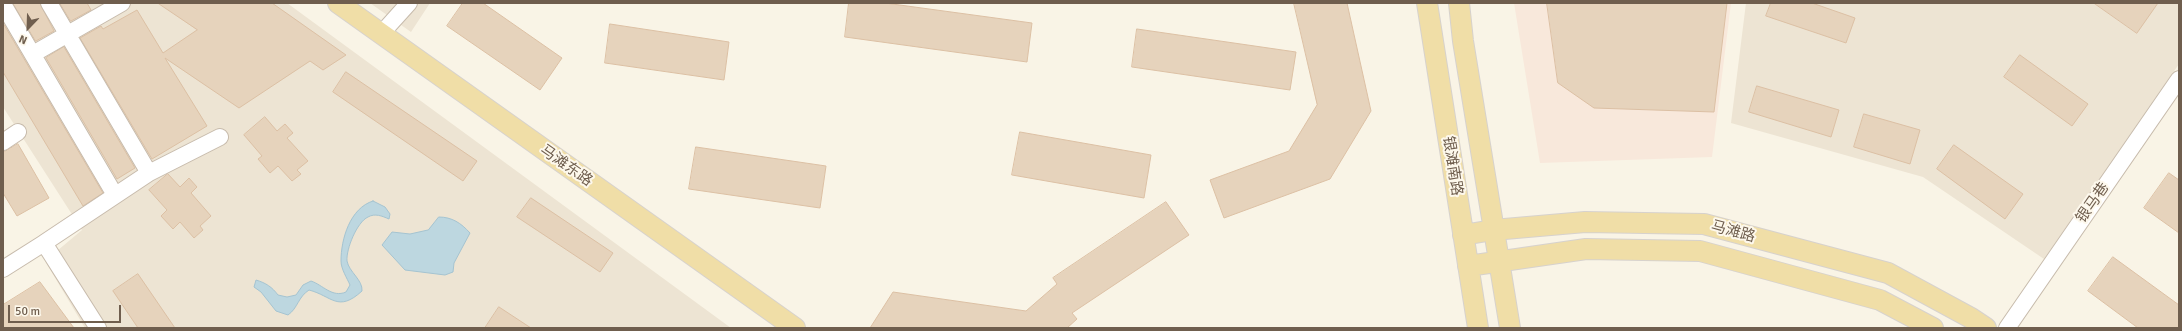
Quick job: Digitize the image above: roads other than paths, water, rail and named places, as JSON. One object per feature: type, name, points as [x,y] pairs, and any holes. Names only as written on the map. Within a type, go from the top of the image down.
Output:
[{"type":"main road","name":"马滩东路","points":[[338,3],[795,328]]},
{"type":"main road","name":"银滩南路","points":[[1427,3],[1478,328]]},
{"type":"main road","name":"银滩南路","points":[[1459,3],[1463,41],[1510,328]]},
{"type":"main road","name":"马滩路","points":[[1463,234],[1585,222],[1704,224],[1888,273],[1971,318],[1986,328]]},
{"type":"main road","name":"马滩路","points":[[1468,266],[1586,249],[1700,251],[1880,300],[1933,328]]},
{"type":"street","points":[[49,3],[149,173]]},
{"type":"street","points":[[33,54],[122,3]]},
{"type":"street","points":[[381,34],[409,3]]},
{"type":"street","points":[[3,4],[115,195]]},
{"type":"street","name":"银马巷","points":[[2007,328],[2179,79]]},
{"type":"street","points":[[3,142],[18,132]]},
{"type":"street","points":[[3,269],[149,173],[220,137]]},
{"type":"street","points":[[44,243],[98,328]]},
{"type":"water","points":[[373,201],[385,207],[390,214],[389,219],[376,215],[368,217],[360,224],[350,243],[347,256],[348,265],[362,287],[362,291],[354,298],[341,302],[335,301],[309,290],[302,296],[294,309],[288,315],[276,311],[261,292],[254,287],[256,280],[263,282],[278,295],[287,297],[296,295],[303,285],[311,281],[332,292],[346,292],[350,285],[341,264],[341,252],[345,234],[348,225],[358,210]]},
{"type":"water","points":[[439,217],[456,221],[470,233],[454,263],[453,272],[445,275],[405,270],[382,245],[392,232],[410,234],[428,230]]}]
